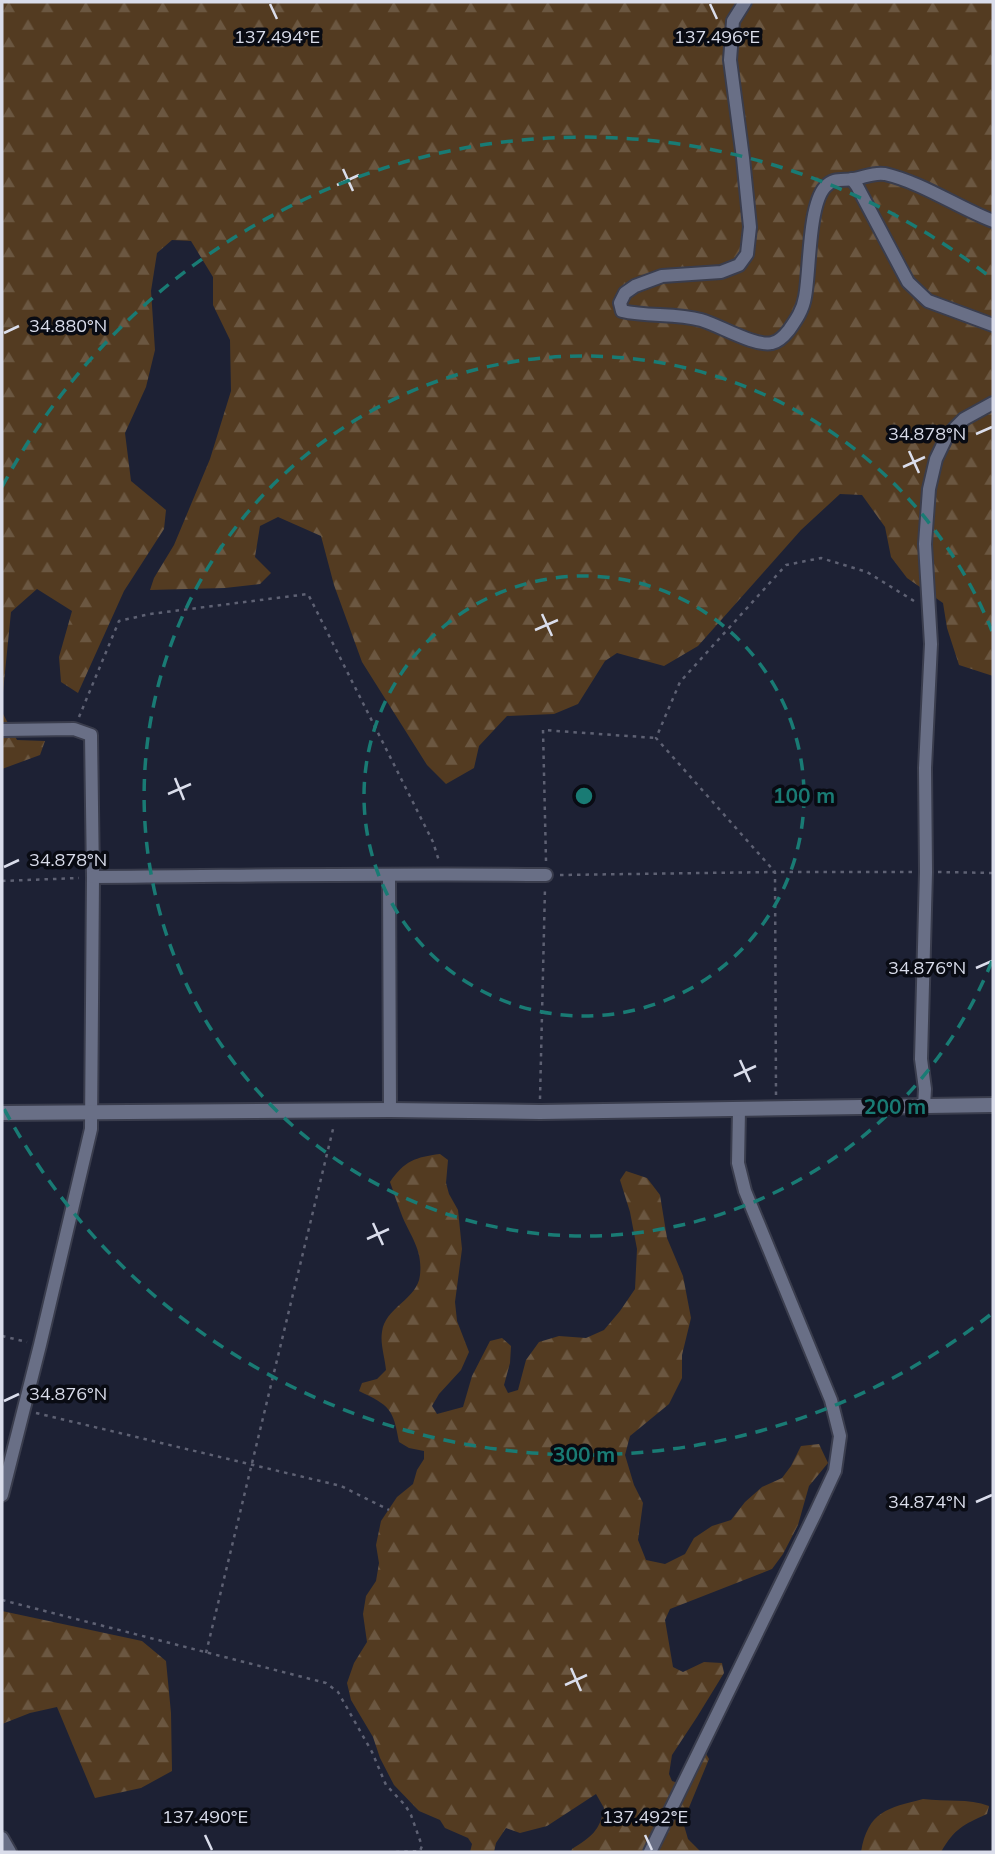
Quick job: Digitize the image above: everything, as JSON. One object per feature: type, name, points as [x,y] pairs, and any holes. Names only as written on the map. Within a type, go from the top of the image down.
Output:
[{"type":"street","points":[[745,2],[733,20],[730,60],[750,227],[747,254],[739,265],[720,272],[662,276],[635,286],[625,293],[620,303],[622,311],[669,314],[702,320],[751,341],[772,343],[785,336],[799,316],[805,297],[818,200],[825,187],[835,180],[883,173],[912,183],[993,221]]},
{"type":"street","points":[[852,179],[908,282],[928,301],[993,325]]},
{"type":"street","points":[[924,1106],[921,1059],[926,872],[925,768],[931,644],[925,544],[929,489],[936,459],[947,436],[964,419],[993,403]]},
{"type":"street","points":[[2,730],[74,729],[91,735],[93,877],[91,1129],[2,1495]]},
{"type":"street","points":[[93,877],[546,875]]},
{"type":"street","points":[[389,876],[390,1110]]},
{"type":"street","points":[[2,1113],[336,1110],[540,1112],[993,1105]]},
{"type":"street","points":[[650,1852],[835,1471],[840,1436],[831,1400],[745,1191],[738,1164],[738,1110]]},
{"type":"street","points":[[2,1838],[10,1852]]},
{"type":"path","points":[[656,738],[681,682],[786,565],[821,558],[856,568],[928,610]]},
{"type":"path","points":[[74,729],[119,621],[150,614],[308,594],[433,842],[443,874]]},
{"type":"path","points":[[540,1112],[546,875],[543,730],[656,738],[775,872],[776,1108]]},
{"type":"path","points":[[546,875],[993,873]]},
{"type":"path","points":[[2,881],[93,877]]},
{"type":"path","points":[[206,1653],[335,1125],[336,1110]]},
{"type":"path","points":[[2,1336],[40,1345]]},
{"type":"path","points":[[23,1410],[341,1486],[389,1510]]},
{"type":"path","points":[[2,1600],[326,1683],[338,1692],[372,1752],[386,1785],[411,1815],[422,1846],[420,1851],[393,1852]]},
{"type":"green space","points":[[2,2],[993,2],[993,676],[959,665],[947,628],[943,603],[907,578],[891,557],[885,527],[862,495],[840,494],[801,530],[698,646],[664,666],[617,653],[605,661],[578,704],[554,714],[507,716],[479,746],[474,768],[446,784],[427,765],[362,662],[334,585],[321,536],[278,517],[260,526],[255,557],[271,573],[260,584],[150,590],[154,578],[174,545],[210,459],[231,391],[230,340],[213,305],[213,277],[191,241],[172,240],[157,253],[151,291],[155,350],[146,387],[125,433],[131,481],[166,510],[164,529],[124,591],[78,693],[61,682],[59,657],[72,611],[37,589],[11,612],[2,702]]},
{"type":"green space","points":[[2,712],[17,740],[45,741],[40,755],[2,769]]},
{"type":"green space","points":[[440,1154],[448,1160],[446,1183],[458,1210],[462,1249],[455,1302],[457,1321],[469,1352],[461,1370],[432,1406],[437,1414],[463,1407],[472,1376],[490,1341],[502,1338],[511,1346],[504,1385],[508,1393],[518,1390],[526,1360],[539,1342],[559,1336],[586,1338],[604,1330],[620,1311],[635,1289],[637,1249],[620,1180],[626,1171],[647,1178],[660,1195],[667,1238],[683,1276],[691,1318],[682,1355],[682,1378],[669,1404],[630,1436],[625,1455],[634,1485],[643,1503],[638,1540],[646,1560],[665,1564],[685,1554],[694,1538],[712,1526],[731,1520],[745,1502],[762,1487],[782,1478],[801,1446],[819,1444],[828,1463],[809,1486],[798,1525],[772,1569],[670,1609],[665,1620],[673,1667],[683,1672],[704,1662],[722,1663],[724,1673],[672,1755],[669,1774],[672,1781],[687,1786],[705,1752],[709,1759],[683,1822],[688,1839],[701,1852],[571,1852],[594,1833],[600,1822],[604,1808],[596,1794],[547,1826],[520,1833],[506,1828],[496,1843],[494,1852],[470,1852],[472,1844],[468,1838],[445,1828],[440,1820],[419,1811],[394,1785],[373,1737],[351,1700],[347,1683],[354,1663],[367,1642],[363,1614],[366,1596],[376,1581],[379,1563],[376,1545],[381,1521],[397,1497],[413,1484],[424,1459],[424,1451],[409,1448],[399,1442],[395,1422],[388,1409],[359,1391],[362,1383],[377,1379],[386,1370],[382,1341],[384,1324],[388,1316],[414,1291],[420,1275],[417,1249],[390,1182],[400,1169],[411,1161]]},
{"type":"green space","points":[[2,1611],[142,1641],[166,1661],[171,1713],[172,1771],[141,1788],[95,1798],[57,1707],[30,1713],[2,1724]]},
{"type":"green space","points":[[923,1799],[965,1801],[989,1806],[987,1814],[960,1828],[941,1852],[861,1852],[864,1838],[874,1820],[890,1809]]}]
